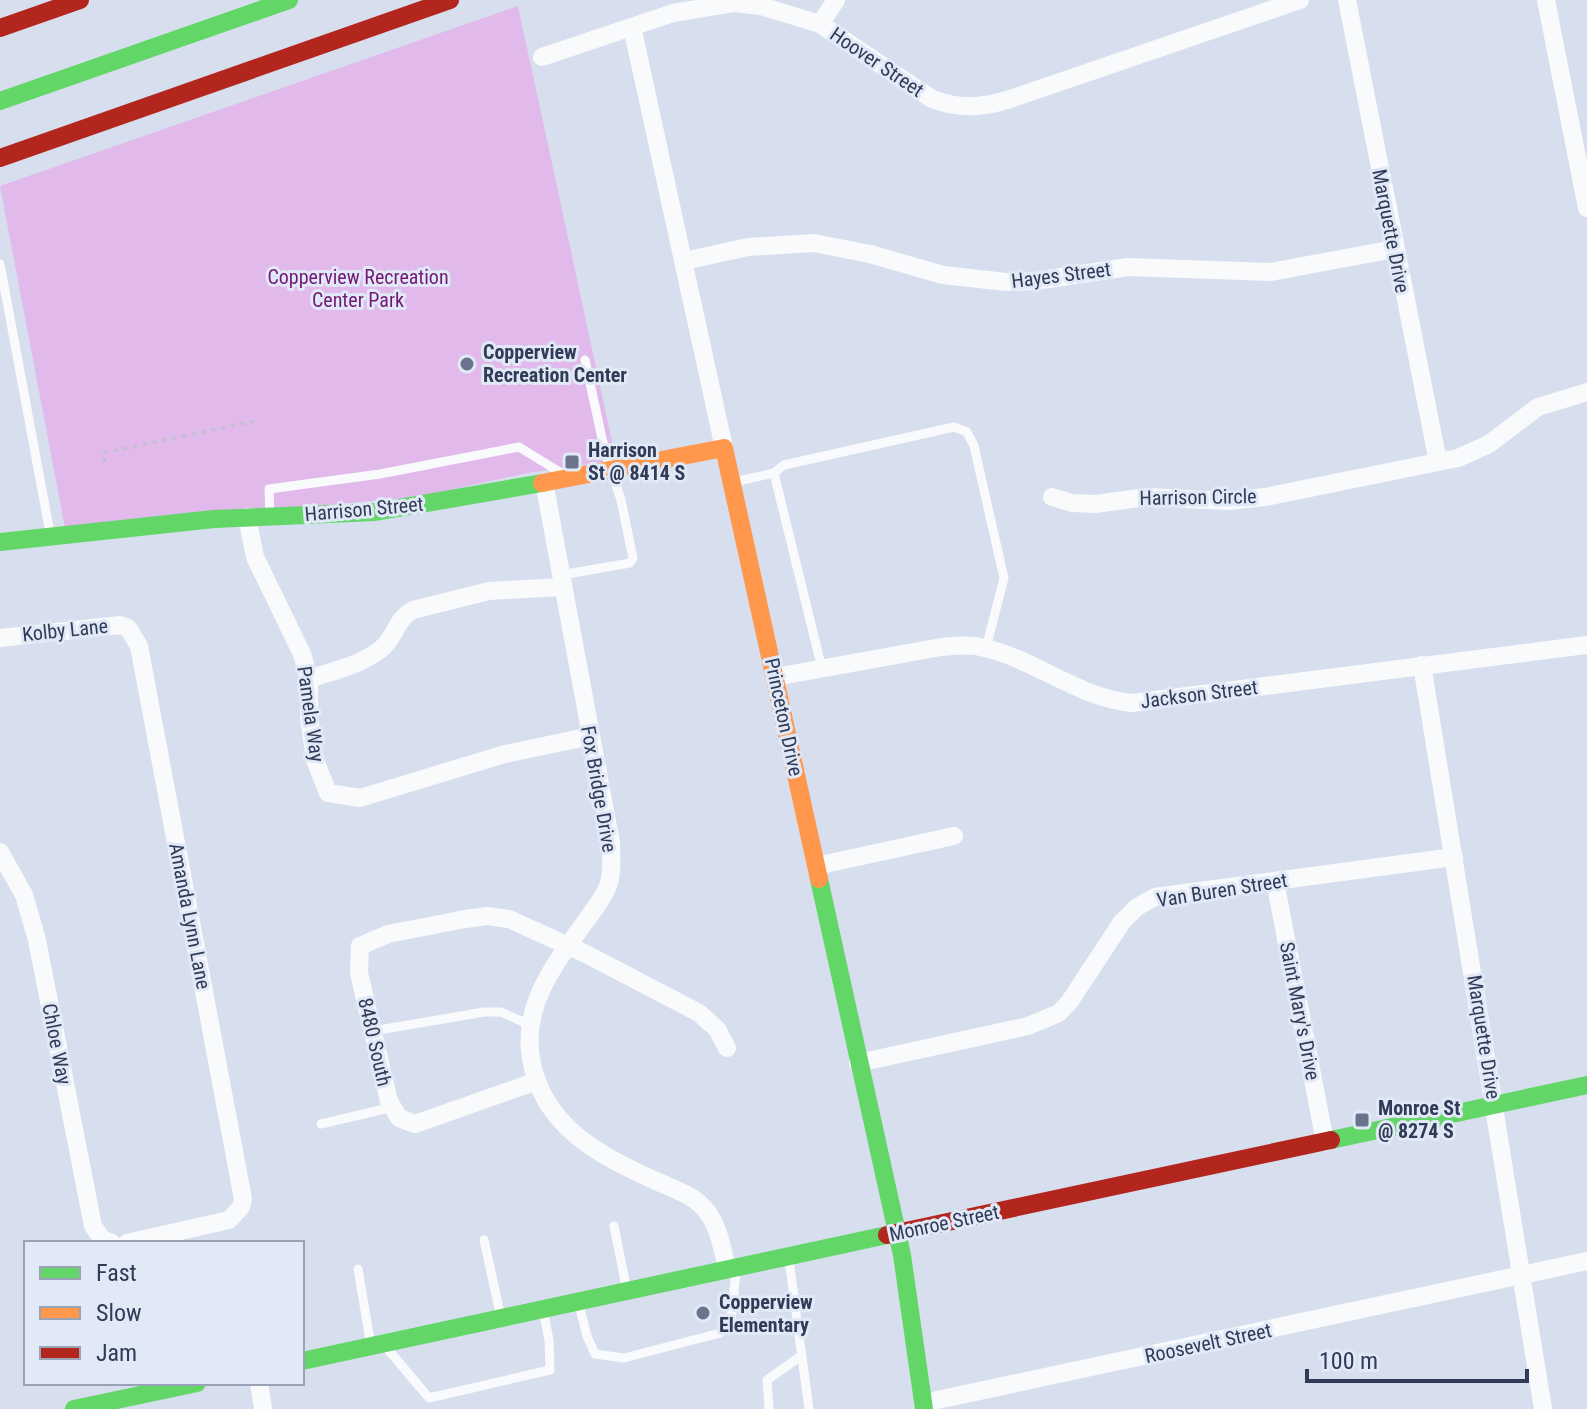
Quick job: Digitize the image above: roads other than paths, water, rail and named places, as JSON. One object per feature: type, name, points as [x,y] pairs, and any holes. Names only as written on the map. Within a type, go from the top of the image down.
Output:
[{"type":"main road","points":[[0,28],[80,0]]},
{"type":"main road","points":[[0,101],[289,0]]},
{"type":"main road","points":[[0,158],[450,0]]},
{"type":"main road","name":"Harrison Street","points":[[0,542],[247,517],[375,512],[724,448]]},
{"type":"main road","name":"Princeton Drive","points":[[724,448],[902,1255],[923,1406]]},
{"type":"main road","name":"Monroe Street","points":[[304,1361],[1587,1085]]},
{"type":"main road","points":[[74,1409],[169,1386]]},
{"type":"street","points":[[820,24],[836,0]]},
{"type":"street","name":"Hoover Street","points":[[542,57],[673,13],[733,3],[772,9],[820,24],[932,99],[968,108],[1007,100],[1300,0]]},
{"type":"street","name":"Marquette Drive","points":[[1347,0],[1438,462]]},
{"type":"street","points":[[1546,0],[1587,208]]},
{"type":"street","name":"Princeton Drive","points":[[632,27],[724,448]]},
{"type":"street","name":"Hayes Street","points":[[684,261],[748,247],[814,243],[870,254],[943,275],[1006,282],[1035,281],[1128,267],[1271,272],[1394,249]]},
{"type":"street","points":[[1438,462],[1477,451],[1538,407],[1587,392]]},
{"type":"street","name":"Harrison Circle","points":[[1052,497],[1072,503],[1095,504],[1147,497],[1247,499],[1438,462]]},
{"type":"street","name":"Fox Bridge Drive","points":[[544,482],[611,843],[612,866],[608,887],[543,983],[535,1003],[529,1043],[537,1081],[557,1118],[581,1141],[610,1161],[701,1204],[716,1228],[731,1268]]},
{"type":"street","name":"Pamela Way","points":[[247,517],[255,557],[302,654],[309,679],[309,717],[315,760],[328,793],[360,798],[505,754],[591,736]]},
{"type":"street","points":[[309,679],[347,667],[380,650],[402,616],[413,610],[489,591],[561,581]]},
{"type":"street","name":"Kolby Lane","points":[[0,638],[110,624],[128,628]]},
{"type":"street","name":"Amanda Lynn Lane","points":[[128,628],[139,646],[242,1189],[241,1207],[229,1220],[140,1241]]},
{"type":"street","name":"Jackson Street","points":[[775,677],[966,645],[986,648],[1094,695],[1132,703],[1587,645]]},
{"type":"street","name":"Marquette Drive","points":[[1422,665],[1543,1409]]},
{"type":"street","points":[[816,866],[954,836]]},
{"type":"street","name":"Chloe Way","points":[[0,852],[24,895],[31,918],[91,1217],[97,1234],[107,1241]]},
{"type":"street","name":"Van Buren Street","points":[[858,1063],[1044,1021],[1059,1013],[1122,922],[1137,907],[1155,897],[1454,857]]},
{"type":"street","name":"Saint Mary's Drive","points":[[1275,881],[1325,1142]]},
{"type":"street","name":"8480 South","points":[[537,1081],[415,1124],[399,1118],[389,1101],[359,973],[360,946],[388,934],[487,916],[509,919],[567,946]]},
{"type":"street","points":[[567,946],[699,1013],[717,1029],[727,1048]]},
{"type":"street","name":"Roosevelt Street","points":[[923,1406],[1587,1261]]},
{"type":"street","points":[[259,1385],[263,1409]]},
{"type":"lane","points":[[0,264],[51,537]]},
{"type":"lane","points":[[561,581],[633,561],[585,360]]},
{"type":"lane","points":[[732,482],[774,473],[784,465],[954,427],[967,432],[974,446],[1004,578],[986,648]]},
{"type":"lane","points":[[270,516],[269,489],[380,474],[519,447],[568,477]]},
{"type":"lane","points":[[774,473],[822,669]]},
{"type":"lane","points":[[373,1031],[484,1012],[501,1012],[530,1025]]},
{"type":"lane","points":[[321,1124],[393,1107]]},
{"type":"lane","points":[[614,1226],[627,1291]]},
{"type":"lane","points":[[484,1240],[501,1318]]},
{"type":"lane","points":[[789,1256],[809,1409]]},
{"type":"lane","points":[[578,1301],[595,1354],[624,1358],[720,1333],[731,1322],[731,1268]]},
{"type":"lane","points":[[358,1269],[377,1345],[429,1398],[550,1370],[549,1340],[542,1309]]},
{"type":"lane","points":[[769,1409],[767,1380],[801,1356]]},
{"type":"place","name":"Copperview Recreation Center","points":[[467,364]]},
{"type":"place","name":"Harrison St @ 8414 S","points":[[572,462]]},
{"type":"place","name":"Monroe St @ 8274 S","points":[[1362,1120]]},
{"type":"place","name":"Copperview Elementary","points":[[703,1313]]},
{"type":"park label","name":"Copperview Recreation Center Park","points":[[358,288]]}]
